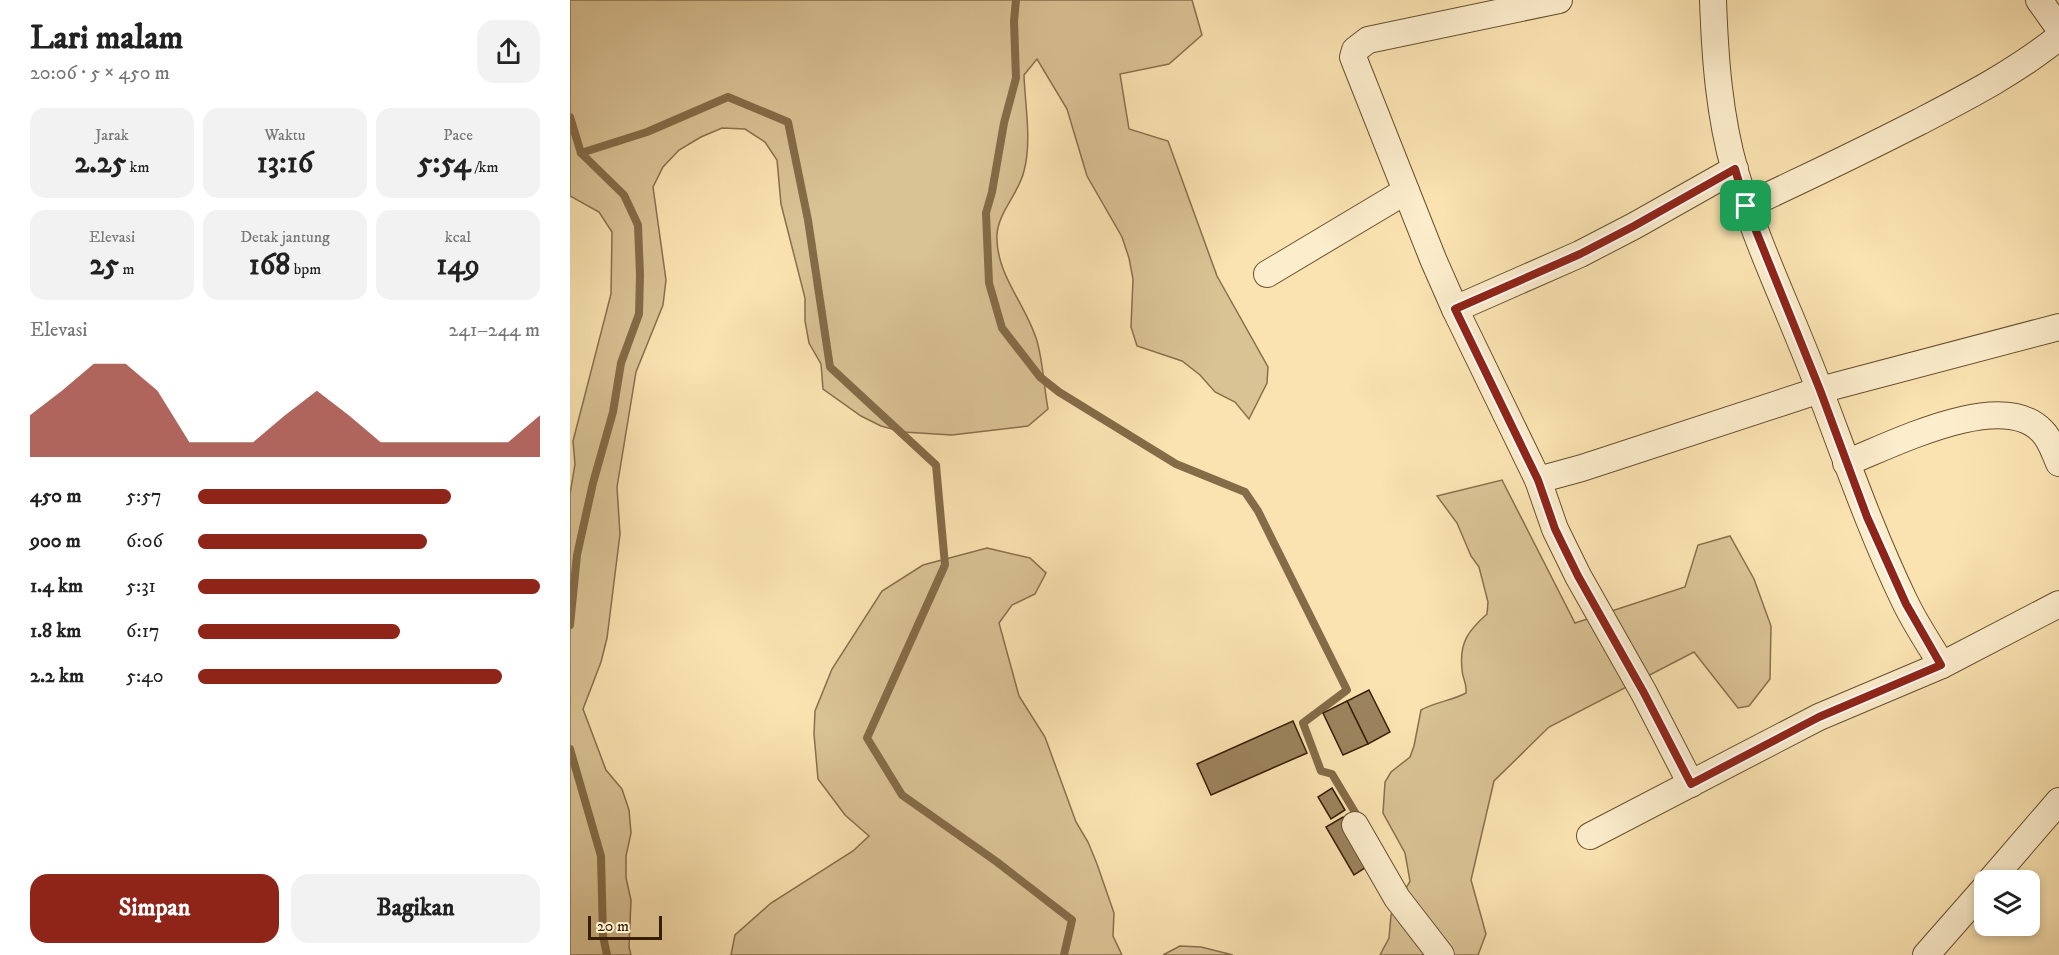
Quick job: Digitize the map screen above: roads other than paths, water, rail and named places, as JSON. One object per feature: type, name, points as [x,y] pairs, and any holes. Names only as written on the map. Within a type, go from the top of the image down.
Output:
[{"type":"street","points":[[1559,0],[1368,40],[1355,50],[1353,57],[1455,309],[1538,480],[1555,529],[1578,576],[1644,693],[1691,784]]},
{"type":"street","points":[[1713,0],[1716,64],[1722,106],[1735,169],[1746,206],[1820,390],[1867,517],[1906,604],[1941,665]]},
{"type":"street","points":[[2039,0],[2059,28]]},
{"type":"street","points":[[1746,206],[1846,159],[2054,51]]},
{"type":"street","points":[[1455,309],[1580,254],[1735,169]]},
{"type":"street","points":[[1267,274],[1406,191]]},
{"type":"street","points":[[1538,480],[1582,468],[1820,390],[2059,327]]},
{"type":"street","points":[[1846,464],[1927,431],[1994,414],[2027,420],[2041,429],[2049,440],[2059,463]]},
{"type":"street","points":[[1590,836],[1819,717],[1941,665],[2059,604]]},
{"type":"street","points":[[2000,870],[2059,801]]},
{"type":"street","points":[[1355,825],[1397,898],[1442,955]]},
{"type":"street","points":[[1926,955],[1974,900]]},
{"type":"waterway","points":[[1016,0],[1014,21],[1016,78],[1004,123],[986,213],[989,283],[1002,328],[1040,377],[1059,392],[1176,464],[1245,492],[1258,511],[1347,690],[1303,723],[1321,771],[1332,774],[1359,819]]},
{"type":"waterway","points":[[570,117],[581,153],[647,132],[728,97],[788,122],[808,220],[830,367],[936,465],[945,565],[867,738],[902,795],[997,862],[1072,920],[1064,955]]},
{"type":"waterway","points":[[570,625],[577,555],[593,483],[613,412],[621,363],[639,314],[640,275],[638,225],[624,195],[581,153]]},
{"type":"waterway","points":[[570,749],[601,856],[603,936],[607,955]]}]
